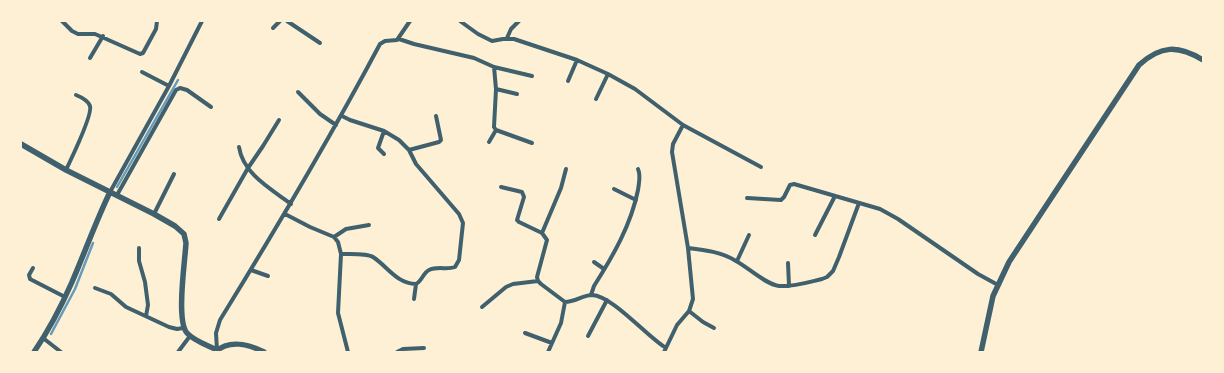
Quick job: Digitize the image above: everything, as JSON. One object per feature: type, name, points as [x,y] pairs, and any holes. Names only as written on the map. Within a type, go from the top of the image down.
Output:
[{"type":"street","points":[[62,21],[72,31],[78,34],[90,33],[103,36],[140,54],[156,29],[157,21]]},
{"type":"street","points":[[34,352],[65,297],[94,226],[110,192],[169,86],[202,21]]},
{"type":"street","points":[[273,28],[280,21]]},
{"type":"street","points":[[288,21],[320,43]]},
{"type":"street","points":[[399,39],[410,21]]},
{"type":"street","points":[[460,21],[492,42],[507,38],[523,41],[577,60],[608,74],[635,89],[683,125],[761,167]]},
{"type":"street","points":[[507,38],[511,29],[519,21]]},
{"type":"street","points":[[90,58],[103,36]]},
{"type":"street","points":[[216,351],[216,333],[220,320],[291,204],[342,116],[380,44],[385,41],[394,41],[399,39],[474,58],[494,67],[532,76]]},
{"type":"street","points":[[981,352],[989,314],[998,285],[1009,262],[1139,65],[1160,50],[1169,49],[1184,50],[1203,60]]},
{"type":"street","points":[[568,81],[577,60]]},
{"type":"street","points":[[489,142],[496,130],[494,128],[496,89],[494,67]]},
{"type":"street","points":[[142,72],[169,86]]},
{"type":"street","points":[[596,99],[608,74]]},
{"type":"street","points":[[117,195],[176,90],[180,88],[187,90],[211,107]]},
{"type":"street","points":[[496,89],[517,94]]},
{"type":"street","points":[[298,92],[320,114],[336,125]]},
{"type":"street","points":[[66,170],[91,110],[90,105],[76,95]]},
{"type":"street","points":[[342,116],[384,131],[399,140],[409,150],[416,164],[459,214],[463,223],[459,260],[455,267],[433,268],[428,270],[416,284],[414,299]]},
{"type":"street","points":[[409,150],[440,142],[441,140],[436,116]]},
{"type":"street","points":[[219,219],[248,168],[279,120]]},
{"type":"street","points":[[482,307],[506,287],[513,284],[538,281],[565,302],[574,301],[591,295],[607,300],[615,305],[665,350],[677,325],[689,311],[693,299],[688,248],[672,152],[673,144],[683,125]]},
{"type":"street","points":[[496,130],[532,143]]},
{"type":"street","points":[[384,131],[378,148],[384,154]]},
{"type":"street","points":[[22,146],[154,214],[181,230],[185,238],[182,308],[184,328],[190,336],[216,351]]},
{"type":"street","points":[[239,147],[243,161],[248,168],[260,181],[291,204]]},
{"type":"street","points":[[542,233],[554,201],[561,188],[566,169]]},
{"type":"street","points":[[591,295],[627,228],[636,200],[640,177],[638,169]]},
{"type":"street","points":[[154,214],[174,174]]},
{"type":"street","points":[[747,198],[781,200],[790,185],[794,184],[880,209],[972,270],[998,285]]},
{"type":"street","points":[[501,187],[522,192],[524,194],[517,220],[542,233],[547,240],[538,270],[538,281]]},
{"type":"street","points":[[614,189],[636,200]]},
{"type":"street","points":[[815,235],[835,196]]},
{"type":"street","points":[[688,248],[711,251],[731,258],[767,281],[778,286],[789,286],[822,279],[827,277],[833,271],[859,203]]},
{"type":"street","points":[[285,214],[334,237],[338,242],[341,254],[338,313],[348,352]]},
{"type":"street","points":[[334,237],[346,229],[369,225]]},
{"type":"street","points":[[737,261],[750,234]]},
{"type":"street","points":[[139,248],[139,261],[147,294],[148,305],[146,316]]},
{"type":"street","points":[[341,254],[369,256],[391,274],[407,282],[416,284]]},
{"type":"street","points":[[594,262],[604,269]]},
{"type":"street","points":[[788,264],[789,286]]},
{"type":"street","points":[[33,268],[29,275],[30,279],[65,297]]},
{"type":"street","points":[[251,270],[268,276]]},
{"type":"street","points":[[95,288],[111,294],[126,307],[146,316],[174,328],[184,328]]},
{"type":"street","points":[[588,336],[607,300]]},
{"type":"street","points":[[548,352],[561,323],[565,302]]},
{"type":"street","points":[[689,311],[703,322],[714,328]]},
{"type":"street","points":[[525,333],[552,343]]},
{"type":"street","points":[[178,352],[190,336]]},
{"type":"street","points":[[43,338],[61,352]]},
{"type":"street","points":[[216,351],[226,346],[241,344],[251,346],[264,352]]},
{"type":"street","points":[[397,352],[402,350],[424,348]]},
{"type":"waterway","points":[[117,187],[178,80]]},
{"type":"waterway","points":[[51,334],[75,289],[93,243]]}]
